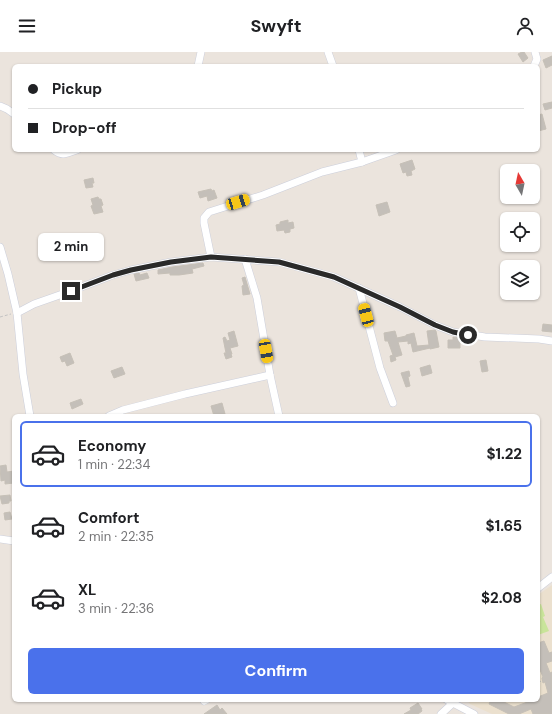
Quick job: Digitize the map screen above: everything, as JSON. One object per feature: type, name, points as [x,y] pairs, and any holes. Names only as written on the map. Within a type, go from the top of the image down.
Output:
[{"type":"street","points":[[198,64],[201,52]]},
{"type":"street","points":[[328,52],[332,64]]},
{"type":"street","points":[[535,52],[537,59],[535,64]]},
{"type":"street","points":[[0,106],[12,113]]},
{"type":"street","points":[[56,152],[59,154],[70,152]]},
{"type":"street","points":[[360,152],[362,162]]},
{"type":"street","points":[[211,257],[204,223],[204,218],[209,212],[262,195],[322,172],[362,162],[390,152]]},
{"type":"street","points":[[0,246],[17,313],[23,374],[30,414]]},
{"type":"street","points":[[17,313],[34,304],[113,275],[171,262],[211,257],[279,262],[334,277],[453,332],[485,337],[539,339],[552,341]]},
{"type":"street","points":[[245,259],[257,298],[270,375],[279,414]]},
{"type":"street","points":[[359,288],[380,368],[393,403]]},
{"type":"street","points":[[113,414],[185,394],[270,375]]},
{"type":"street","points":[[0,539],[12,541]]},
{"type":"street","points":[[540,586],[552,577]]},
{"type":"street","points":[[441,714],[451,702]]},
{"type":"street","points":[[454,702],[474,714]]},
{"type":"path","points":[[0,317],[17,313]]},
{"type":"shaded area","points":[[552,585],[552,714],[492,714],[470,704],[468,702],[540,702],[540,594]]},
{"type":"green space","points":[[540,604],[545,616],[543,617],[549,631],[540,634]]},
{"type":"building","points":[[524,52],[528,58],[523,62],[518,54]]},
{"type":"building","points":[[552,56],[552,65],[546,68],[543,60]]},
{"type":"building","points":[[552,102],[552,108],[545,110],[543,104]]},
{"type":"building","points":[[540,114],[542,114],[546,129],[540,130]]},
{"type":"building","points":[[412,160],[415,169],[411,171],[412,175],[407,176],[406,172],[403,173],[400,164]]},
{"type":"building","points":[[93,178],[93,187],[86,188],[84,180]]},
{"type":"building","points":[[211,189],[212,191],[214,190],[217,198],[208,201],[207,196],[200,198],[198,192]]},
{"type":"building","points":[[98,197],[101,199],[103,205],[101,206],[103,212],[94,214],[91,206],[93,205],[91,199]]},
{"type":"building","points":[[387,202],[390,212],[379,216],[376,205]]},
{"type":"building","points":[[288,220],[288,223],[293,222],[294,228],[290,229],[290,232],[285,233],[284,230],[277,231],[276,225],[280,224],[280,222]]},
{"type":"building","points":[[203,263],[204,266],[192,269],[193,273],[179,275],[170,275],[170,273],[158,274],[158,270]]},
{"type":"building","points":[[139,273],[140,275],[147,273],[149,278],[136,281],[134,274]]},
{"type":"building","points":[[245,277],[250,294],[243,295],[242,286],[244,285],[242,278]]},
{"type":"building","points":[[543,324],[552,325],[552,332],[542,331]]},
{"type":"building","points":[[435,330],[439,347],[413,352],[411,343],[408,344],[408,341],[398,342],[402,355],[395,357],[396,360],[391,362],[390,356],[393,355],[388,341],[385,341],[384,333],[395,331],[397,338],[414,333],[417,346],[429,345],[427,331]]},
{"type":"building","points":[[234,331],[238,346],[230,348],[232,357],[226,359],[223,338],[225,337],[227,341],[230,340],[228,333]]},
{"type":"building","points":[[453,337],[460,338],[460,348],[448,348],[448,340],[453,340]]},
{"type":"building","points":[[70,353],[74,363],[67,366],[65,361],[62,362],[60,357]]},
{"type":"building","points":[[486,360],[488,371],[482,372],[480,361]]},
{"type":"building","points":[[430,365],[432,373],[422,376],[420,368]]},
{"type":"building","points":[[122,367],[125,374],[114,378],[111,371]]},
{"type":"building","points":[[409,371],[410,376],[408,377],[410,386],[406,387],[401,373]]},
{"type":"building","points":[[81,399],[83,404],[72,409],[70,403]]},
{"type":"building","points":[[222,403],[225,414],[213,414],[211,406]]},
{"type":"building","points":[[6,465],[7,472],[12,471],[12,483],[5,484],[5,480],[1,481],[0,466]]},
{"type":"building","points":[[10,495],[11,501],[9,501],[9,503],[2,504],[0,496]]},
{"type":"building","points":[[10,512],[12,519],[5,520],[4,513]]},
{"type":"building","points":[[544,641],[549,653],[552,652],[552,661],[546,663],[550,673],[552,672],[552,714],[533,714],[531,709],[519,714],[509,714],[489,704],[490,702],[504,702],[514,707],[528,702],[540,702],[540,696],[548,693],[545,682],[543,683],[543,677],[540,670],[540,642]]},
{"type":"building","points":[[418,703],[422,711],[418,714],[404,714],[411,710],[410,708]]},
{"type":"building","points":[[217,705],[220,710],[222,708],[227,714],[204,714]]},
{"type":"route","points":[[71,291],[113,275],[171,262],[211,257],[279,262],[334,277],[400,307],[435,325],[453,332],[468,335]]}]
